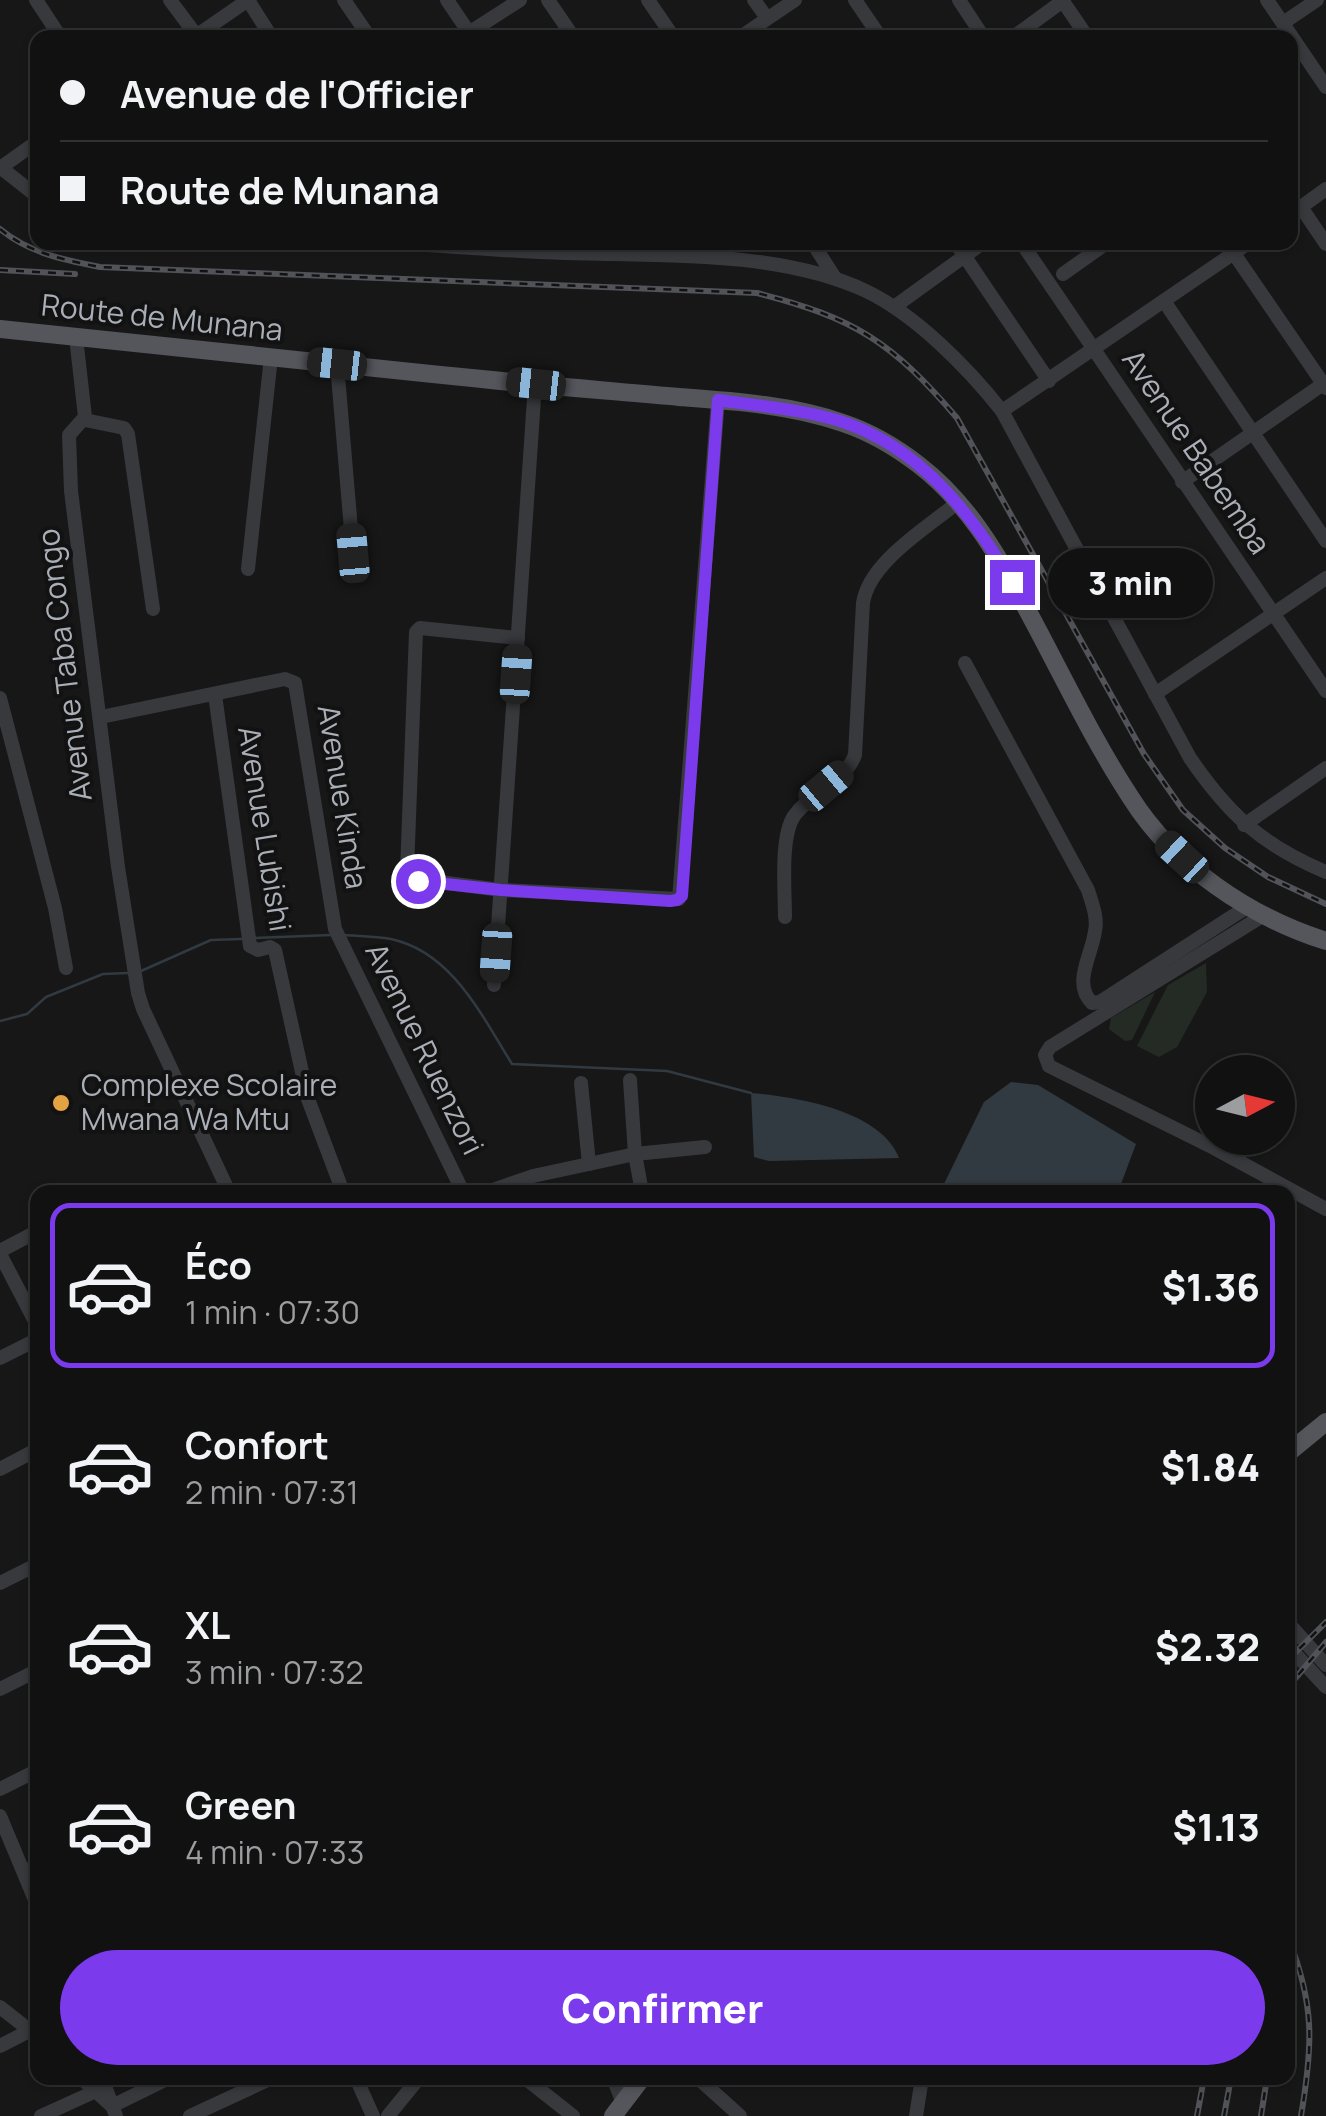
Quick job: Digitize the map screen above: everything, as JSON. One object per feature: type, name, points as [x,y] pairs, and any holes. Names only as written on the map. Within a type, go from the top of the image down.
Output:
[{"type":"main road","name":"Route de Munana","points":[[0,328],[718,400],[792,410],[862,430],[921,466],[978,527],[1132,800],[1165,841],[1200,873],[1256,911],[1326,940]]},
{"type":"main road","points":[[1295,1447],[1326,1422]]},
{"type":"main road","points":[[618,2109],[637,2085]]},
{"type":"street","points":[[36,0],[56,30]]},
{"type":"street","points":[[170,0],[190,30]]},
{"type":"street","points":[[203,30],[248,0],[267,30]]},
{"type":"street","points":[[344,0],[365,30]]},
{"type":"street","points":[[447,0],[464,30]]},
{"type":"street","points":[[476,30],[520,0]]},
{"type":"street","points":[[548,0],[569,30]]},
{"type":"street","points":[[648,0],[669,30]]},
{"type":"street","points":[[754,0],[767,18]]},
{"type":"street","points":[[751,30],[794,0]]},
{"type":"street","points":[[854,0],[875,30]]},
{"type":"street","points":[[960,0],[979,30]]},
{"type":"street","points":[[1023,30],[1063,0],[1083,30]]},
{"type":"street","points":[[1267,0],[1288,30]]},
{"type":"street","points":[[1283,23],[1317,0]]},
{"type":"street","points":[[1298,46],[1326,88]]},
{"type":"street","points":[[30,147],[0,168],[30,191]]},
{"type":"street","points":[[1298,210],[1326,189]]},
{"type":"street","points":[[1298,213],[1326,244]]},
{"type":"street","points":[[634,250],[783,266],[834,278],[894,307],[969,372],[1002,412],[1190,758],[1219,800],[1244,825],[1298,861],[1326,872]]},
{"type":"street","points":[[713,250],[718,259]]},
{"type":"street","points":[[817,250],[834,278]]},
{"type":"street","points":[[960,250],[1048,380]]},
{"type":"street","points":[[894,307],[974,250]]},
{"type":"street","name":"Avenue Babemba","points":[[1026,250],[1326,691]]},
{"type":"street","points":[[1064,274],[1097,250]]},
{"type":"street","points":[[1002,412],[1164,301],[1228,250]]},
{"type":"street","points":[[1182,482],[1325,384],[1231,250]]},
{"type":"street","points":[[1164,301],[1326,542]]},
{"type":"street","name":"Avenue Taba Congo","points":[[76,337],[85,420],[69,435],[71,491],[118,868],[138,992],[226,1185]]},
{"type":"street","points":[[248,569],[271,358]]},
{"type":"street","points":[[337,364],[353,553]]},
{"type":"street","points":[[494,984],[536,384]]},
{"type":"street","points":[[518,638],[420,628],[415,638],[407,871],[413,880],[501,890],[677,900],[682,896],[718,400]]},
{"type":"street","points":[[85,420],[124,428],[128,434],[154,609]]},
{"type":"street","points":[[784,917],[790,823],[851,766],[855,755],[866,584],[877,570],[958,502]]},
{"type":"street","points":[[1155,694],[1326,578]]},
{"type":"street","points":[[965,663],[1088,890],[1096,928],[1083,975],[1085,996],[1092,1004],[1256,911]]},
{"type":"street","name":"Avenue Kinda","points":[[215,696],[285,679],[295,684],[336,930]]},
{"type":"street","points":[[101,717],[215,696]]},
{"type":"street","name":"Avenue Lubishi","points":[[215,696],[250,946],[275,950],[308,1099],[340,1185]]},
{"type":"street","points":[[0,698],[66,968]]},
{"type":"street","points":[[1244,825],[1326,768]]},
{"type":"street","points":[[1256,911],[1045,1054],[1050,1066],[1281,1185]]},
{"type":"street","name":"Avenue Ruenzori","points":[[336,930],[460,1185]]},
{"type":"street","points":[[630,1080],[641,1185]]},
{"type":"street","points":[[581,1083],[589,1164]]},
{"type":"street","points":[[507,1185],[636,1154],[705,1147]]},
{"type":"street","points":[[1295,1193],[1326,1210]]},
{"type":"street","points":[[30,1236],[0,1252],[30,1311]]},
{"type":"street","points":[[0,1358],[30,1342]]},
{"type":"street","points":[[0,1469],[30,1454]]},
{"type":"street","points":[[0,1583],[30,1568]]},
{"type":"street","points":[[1295,1631],[1326,1664]]},
{"type":"street","points":[[1295,1653],[1325,1684]]},
{"type":"street","points":[[0,1688],[30,1674]]},
{"type":"street","points":[[0,1789],[30,1774]]},
{"type":"street","points":[[0,1816],[30,1867]]},
{"type":"street","points":[[0,2007],[30,2030]]},
{"type":"street","points":[[0,2046],[30,2035]]},
{"type":"street","points":[[41,2116],[97,2085]]},
{"type":"street","points":[[100,2085],[114,2111],[157,2085]]},
{"type":"street","points":[[190,2116],[257,2085]]},
{"type":"street","points":[[359,2085],[374,2116]]},
{"type":"street","points":[[388,2116],[413,2085]]},
{"type":"street","points":[[534,2085],[573,2116]]},
{"type":"street","points":[[706,2085],[739,2116]]},
{"type":"street","points":[[916,2116],[921,2085]]},
{"type":"shaded area","points":[[1206,963],[1207,992],[1177,1047],[1159,1057],[1137,1046],[1168,985]]},
{"type":"shaded area","points":[[1155,992],[1132,1040],[1125,1041],[1109,1029],[1111,1018]]},
{"type":"shaded area","points":[[1011,1082],[1038,1085],[1136,1144],[1121,1185],[943,1185],[984,1102]]},
{"type":"shaded area","points":[[751,1093],[813,1103],[856,1117],[889,1142],[899,1158],[769,1161],[754,1157]]},
{"type":"waterway","points":[[254,938],[331,935]]},
{"type":"waterway","points":[[344,935],[391,939],[431,957],[463,988],[512,1064],[667,1071],[751,1093]]},
{"type":"waterway","points":[[141,971],[211,940],[241,939]]},
{"type":"waterway","points":[[0,1021],[27,1014],[46,997],[103,974],[128,973]]},
{"type":"railway","points":[[0,229],[30,247]]},
{"type":"railway","points":[[35,250],[100,267],[757,293],[846,323],[891,352],[957,418],[1144,754],[1183,810],[1225,848],[1268,877],[1326,904]]},
{"type":"railway","points":[[0,270],[75,274]]},
{"type":"railway","points":[[1295,1653],[1326,1622]]},
{"type":"railway","points":[[1295,1679],[1326,1642]]},
{"type":"railway","points":[[1295,1956],[1309,2025],[1301,2116]]},
{"type":"railway","points":[[1197,2116],[1203,2085]]},
{"type":"railway","points":[[1224,2116],[1230,2085]]},
{"type":"railway","points":[[1261,2116],[1266,2085]]},
{"type":"place","name":"Complexe Scolaire Mwana Wa Mtu","points":[[61,1103]]},
{"type":"route","points":[[418,881],[670,901],[682,896],[718,400],[792,410],[840,422],[902,453],[958,502],[1012,582]]}]
